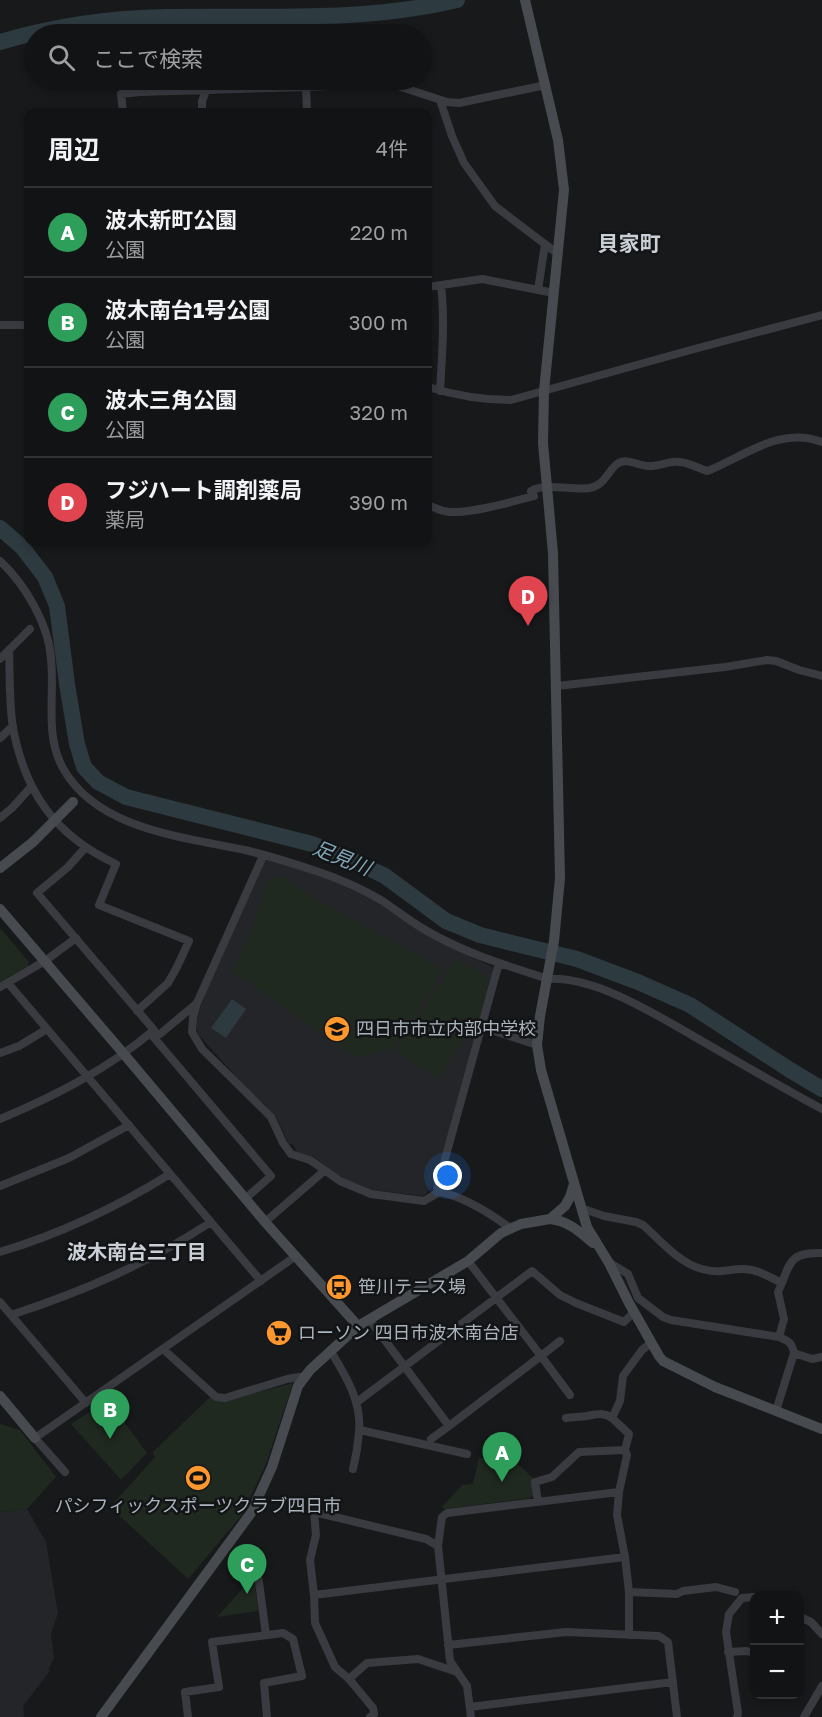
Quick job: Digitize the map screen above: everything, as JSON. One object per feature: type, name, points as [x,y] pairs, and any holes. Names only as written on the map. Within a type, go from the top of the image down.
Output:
[{"type":"street","points":[[525,0],[558,140],[564,190],[544,391],[543,443],[554,553],[560,878],[554,941],[537,1045],[541,1070],[587,1227],[634,1305],[651,1343],[663,1361],[715,1387],[822,1429]]},
{"type":"street","points":[[410,90],[440,100],[459,103],[545,80]]},
{"type":"street","points":[[123,108],[121,94],[231,90]]},
{"type":"street","points":[[306,90],[308,108]]},
{"type":"street","points":[[202,108],[206,91]]},
{"type":"street","points":[[440,100],[464,163],[495,206],[558,254]]},
{"type":"street","points":[[538,290],[545,244]]},
{"type":"street","points":[[432,286],[482,279],[554,293]]},
{"type":"street","points":[[440,391],[443,336],[441,285]]},
{"type":"street","points":[[432,388],[511,400],[822,315]]},
{"type":"street","points":[[0,325],[24,325]]},
{"type":"street","points":[[432,507],[451,513],[481,508],[532,493],[533,489],[547,487],[582,489],[597,486],[605,480],[617,464],[626,461],[647,466],[681,462],[710,470],[769,442],[799,437],[822,442]]},
{"type":"street","points":[[0,561],[12,572],[28,594],[46,637],[51,658],[52,735],[56,752],[75,786],[94,803],[146,829],[263,856],[321,873],[381,900],[422,928],[468,952],[548,977],[586,984],[627,1000],[822,1109]]},
{"type":"street","points":[[0,658],[30,629]]},
{"type":"street","points":[[9,650],[13,726],[20,758],[31,787],[54,821],[86,848],[116,864],[99,905],[189,942],[168,983],[138,1011]]},
{"type":"street","points":[[557,686],[767,660],[822,676]]},
{"type":"street","points":[[0,738],[13,726]]},
{"type":"street","points":[[0,818],[31,787]]},
{"type":"street","points":[[0,868],[33,842],[73,801]]},
{"type":"street","points":[[0,1119],[46,1099],[88,1076],[154,1030],[36,893],[68,867],[86,848]]},
{"type":"street","points":[[263,856],[197,1002],[192,1032],[202,1049],[271,1117],[282,1143],[291,1154],[310,1160],[340,1181],[371,1194],[424,1201],[439,1192],[451,1195],[510,1228]]},
{"type":"street","points":[[0,909],[266,1222],[358,1326]]},
{"type":"street","points":[[76,938],[45,961],[4,985],[88,1076],[261,1281]]},
{"type":"street","points":[[439,1192],[437,1188],[499,963]]},
{"type":"street","points":[[160,1034],[197,1002]]},
{"type":"street","points":[[482,1027],[537,1045]]},
{"type":"street","points":[[0,1053],[19,1046],[47,1029]]},
{"type":"street","points":[[150,1034],[271,1176],[246,1198]]},
{"type":"street","points":[[0,1186],[69,1158],[129,1125]]},
{"type":"street","points":[[266,1222],[324,1171]]},
{"type":"street","points":[[0,1252],[22,1246],[107,1210],[170,1174]]},
{"type":"street","points":[[550,1219],[565,1206],[574,1181]]},
{"type":"street","points":[[581,1209],[643,1225],[678,1257],[697,1268],[723,1272],[746,1269],[759,1272],[782,1283]]},
{"type":"street","points":[[101,1717],[251,1513],[272,1467],[298,1386],[330,1350],[358,1326],[468,1261],[510,1228],[550,1219],[557,1220],[574,1226],[600,1249]]},
{"type":"street","points":[[11,1315],[82,1290],[128,1270],[182,1241],[211,1222]]},
{"type":"street","points":[[779,1337],[784,1319],[778,1292],[789,1267],[795,1258],[808,1253],[822,1253]]},
{"type":"street","points":[[35,1438],[296,1256]]},
{"type":"street","points":[[468,1261],[570,1395]]},
{"type":"street","points":[[357,1402],[532,1271],[560,1295],[576,1304],[624,1322],[634,1305]]},
{"type":"street","points":[[0,1302],[86,1403]]},
{"type":"street","points":[[634,1305],[671,1320],[779,1337],[792,1345],[794,1353],[776,1411]]},
{"type":"street","points":[[369,1319],[448,1426]]},
{"type":"street","points":[[431,1439],[560,1341]]},
{"type":"street","points":[[612,1418],[620,1401],[623,1376],[642,1350],[651,1343]]},
{"type":"street","points":[[163,1349],[216,1397],[225,1398],[287,1379],[305,1376]]},
{"type":"street","points":[[330,1350],[357,1402],[360,1430],[354,1469]]},
{"type":"street","points":[[794,1353],[812,1359],[822,1358]]},
{"type":"street","points":[[0,1396],[65,1472]]},
{"type":"street","points":[[566,1418],[597,1413],[607,1415],[629,1434],[617,1515],[629,1593],[629,1635]]},
{"type":"street","points":[[360,1430],[467,1454]]},
{"type":"street","points":[[538,1502],[535,1482],[552,1477],[579,1452],[625,1450]]},
{"type":"street","points":[[619,1492],[447,1513],[442,1517],[438,1546],[450,1661],[467,1686],[471,1712],[673,1682]]},
{"type":"street","points":[[370,1717],[374,1714],[373,1708],[349,1679],[335,1667],[315,1623],[310,1560],[316,1534],[314,1512],[426,1539],[438,1546]]},
{"type":"street","points":[[314,1595],[625,1557]]},
{"type":"street","points":[[258,1575],[266,1635]]},
{"type":"street","points":[[629,1593],[677,1594],[683,1591],[716,1587],[735,1592]]},
{"type":"street","points":[[737,1717],[726,1632],[729,1614],[742,1598],[750,1596]]},
{"type":"street","points":[[804,1619],[811,1622],[822,1635]]},
{"type":"street","points":[[448,1645],[566,1632],[659,1636],[668,1642],[677,1717]]},
{"type":"street","points":[[188,1717],[185,1692],[219,1687],[212,1642],[283,1633],[293,1639],[302,1676],[264,1683],[267,1717]]},
{"type":"street","points":[[728,1652],[750,1652]]},
{"type":"street","points":[[349,1679],[367,1663],[418,1659],[458,1672]]},
{"type":"street","points":[[804,1717],[822,1686]]},
{"type":"shaded area","name":"四日市市立内部中学校","points":[[269,860],[334,880],[362,892],[492,967],[494,972],[433,1187],[423,1196],[373,1190],[343,1178],[314,1157],[297,1152],[293,1144],[289,1144],[276,1117],[249,1091],[198,1034],[196,1024],[205,990],[264,861]]},
{"type":"shaded area","points":[[283,877],[299,889],[443,970],[392,1050],[355,1057],[232,971],[253,927],[268,879]]},
{"type":"shaded area","points":[[0,928],[29,962],[28,966],[0,982]]},
{"type":"shaded area","points":[[455,959],[490,977],[481,1013],[437,1079],[396,1051]]},
{"type":"shaded area","points":[[232,999],[246,1009],[226,1038],[211,1028]]},
{"type":"shaded area","name":"パシフィックスポーツクラブ四日市","points":[[293,1383],[266,1464],[242,1515],[188,1579],[110,1507],[155,1457],[153,1452],[210,1397],[216,1401],[225,1401]]},
{"type":"shaded area","points":[[108,1400],[147,1453],[121,1480],[71,1424]]},
{"type":"shaded area","points":[[0,1424],[20,1430],[56,1477],[27,1509],[0,1513]]},
{"type":"shaded area","points":[[509,1456],[533,1478],[533,1495],[530,1498],[444,1509],[442,1507],[462,1485],[473,1484],[479,1457],[492,1464]]},
{"type":"shaded area","points":[[27,1509],[46,1542],[58,1613],[51,1634],[54,1658],[49,1668],[50,1671],[23,1706],[24,1717],[0,1717],[0,1513]]},
{"type":"shaded area","points":[[254,1576],[258,1611],[217,1617]]},
{"type":"waterway","points":[[82,24],[166,17],[348,15],[385,12],[457,0]]},
{"type":"waterway","points":[[0,42],[24,35]]},
{"type":"waterway","name":"足見川","points":[[0,528],[22,547],[45,577],[57,606],[77,744],[84,767],[98,782],[126,797],[312,844],[358,863],[385,876],[446,921],[480,935],[577,959],[690,1005],[822,1089]]},
{"type":"place","name":"フジハート調剤薬局","points":[[528,626]]},
{"type":"place","name":"四日市市立内部中学校","points":[[337,1029]]},
{"type":"place","name":"笹川テニス場","points":[[339,1287]]},
{"type":"place","name":"ローソン 四日市波木南台店","points":[[279,1333]]},
{"type":"place","name":"波木南台1号公園","points":[[110,1439]]},
{"type":"place","name":"パシフィックスポーツクラブ四日市","points":[[198,1478]]},
{"type":"place","name":"波木新町公園","points":[[502,1482]]},
{"type":"place","name":"波木三角公園","points":[[247,1594]]},
{"type":"district","name":"貝家町","points":[[629,244]]},
{"type":"district","name":"波木南台三丁目","points":[[137,1252]]}]
